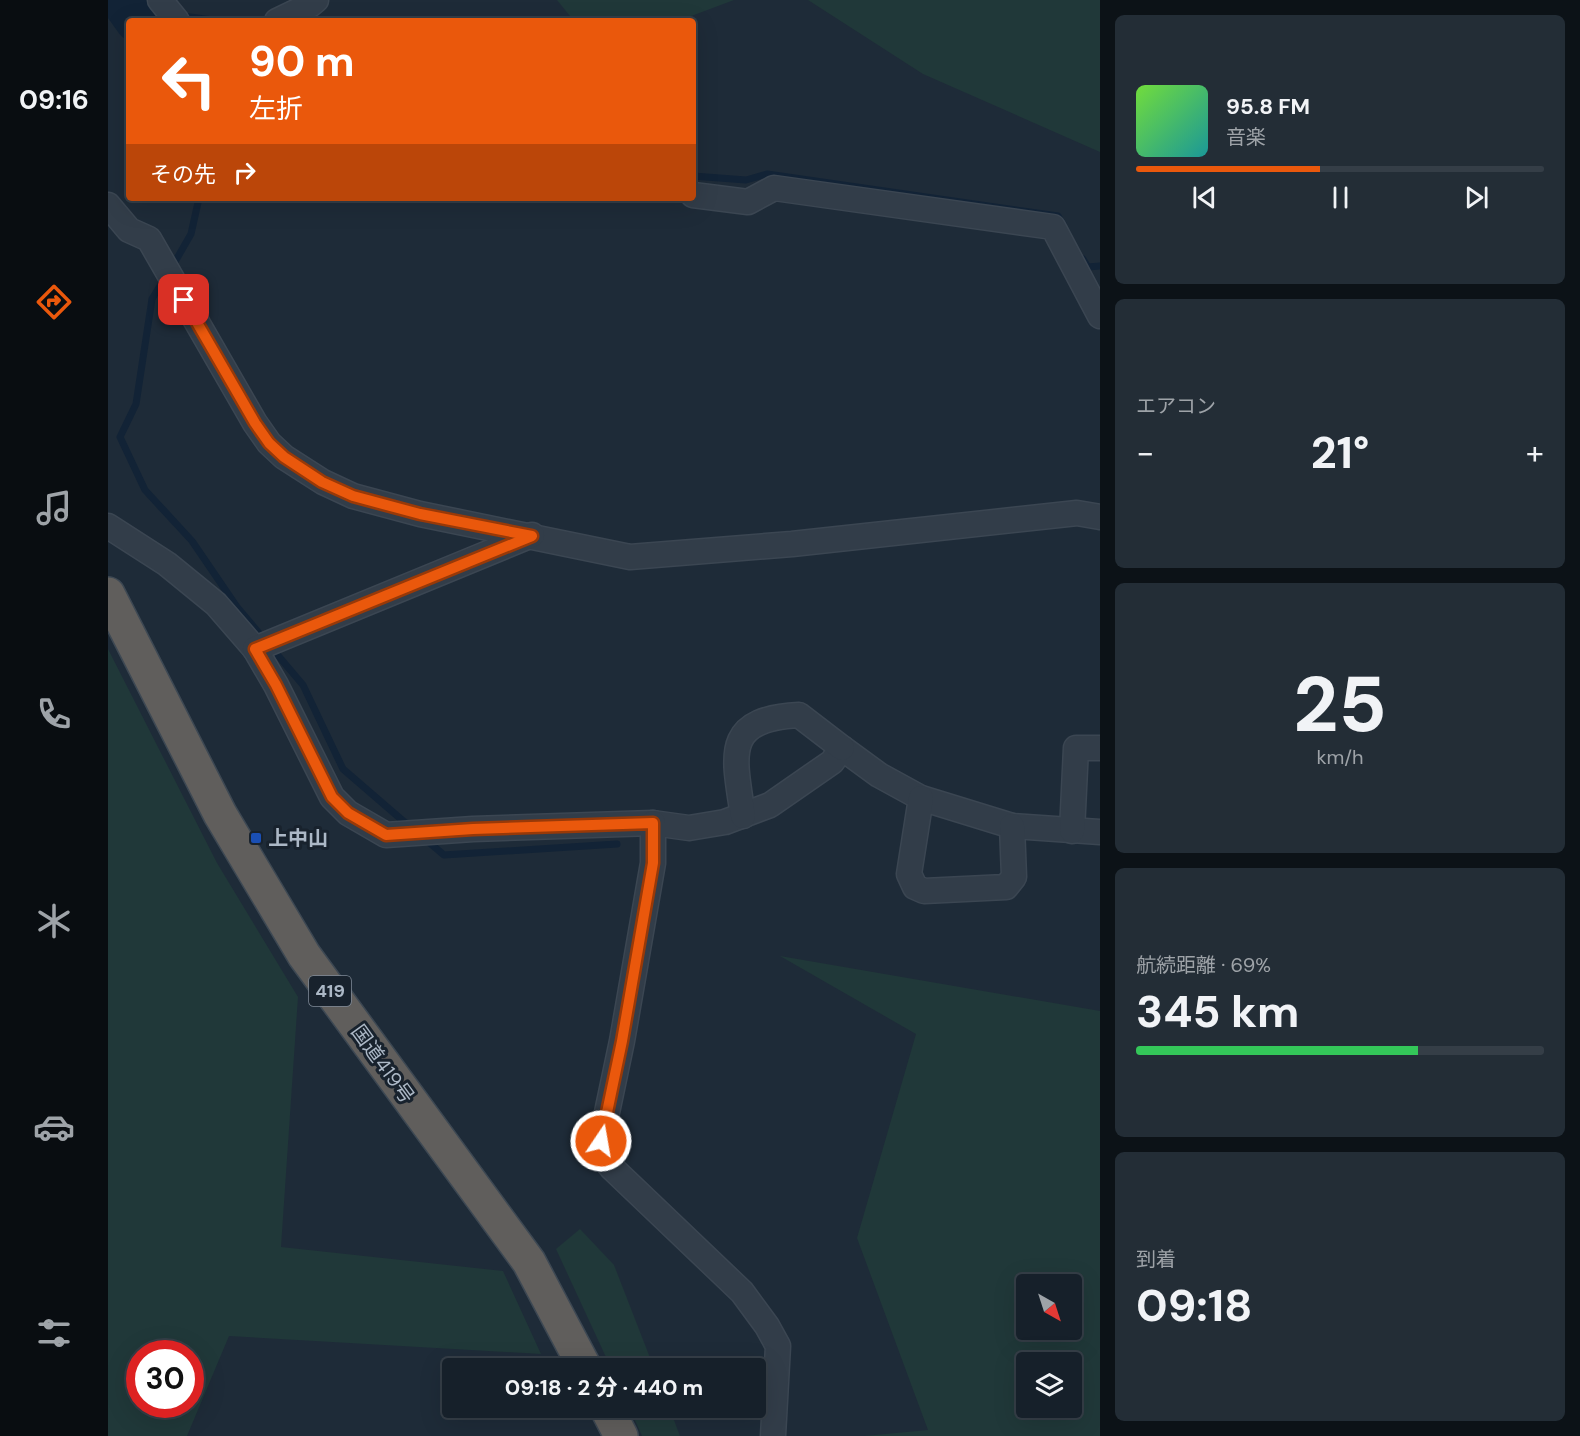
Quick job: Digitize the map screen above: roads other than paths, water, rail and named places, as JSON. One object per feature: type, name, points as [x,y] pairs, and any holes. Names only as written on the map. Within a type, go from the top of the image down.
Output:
[{"type":"highway","name":"国道419号","points":[[108,594],[220,814],[303,955],[529,1262],[580,1358]]},
{"type":"highway","points":[[612,1418],[621,1436]]},
{"type":"street","points":[[160,0],[175,18]]},
{"type":"street","points":[[283,18],[316,0]]},
{"type":"street","points":[[696,195],[748,202],[774,188],[1053,227],[1100,316]]},
{"type":"street","points":[[108,206],[129,230],[149,239],[255,423],[269,443],[284,457],[322,482],[353,496],[420,514],[630,557],[792,544],[1077,513],[1100,517]]},
{"type":"street","points":[[108,526],[167,564],[216,604],[255,649],[276,685],[332,797],[348,813],[386,835],[473,829],[653,823],[688,828],[725,822],[771,805],[832,762],[842,748]]},
{"type":"street","points":[[255,649],[532,536]]},
{"type":"street","points":[[742,816],[735,754],[739,738],[753,724],[777,716],[800,715],[879,775],[921,798],[1012,826],[1100,831]]},
{"type":"street","points":[[1072,831],[1076,748],[1100,748]]},
{"type":"street","points":[[921,798],[909,874],[915,887],[924,891],[1006,887],[1014,877],[1012,826]]},
{"type":"street","points":[[653,823],[653,863],[622,1041],[601,1141],[604,1158],[742,1292],[767,1326],[778,1346],[773,1436]]},
{"type":"waterway","points":[[121,0],[134,18]]},
{"type":"waterway","points":[[180,18],[183,16],[197,18]]},
{"type":"waterway","points":[[696,176],[746,180],[767,174],[1058,216],[1063,224]]},
{"type":"waterway","points":[[172,267],[191,234],[198,201]]},
{"type":"waterway","points":[[1083,259],[1088,267],[1100,266]]},
{"type":"waterway","points":[[166,276],[152,299],[136,404],[120,437],[145,490],[192,541],[237,607],[303,685],[343,769],[409,826]]},
{"type":"waterway","points":[[425,839],[444,855],[617,844]]},
{"type":"place","name":"上中山","points":[[256,838]]}]
